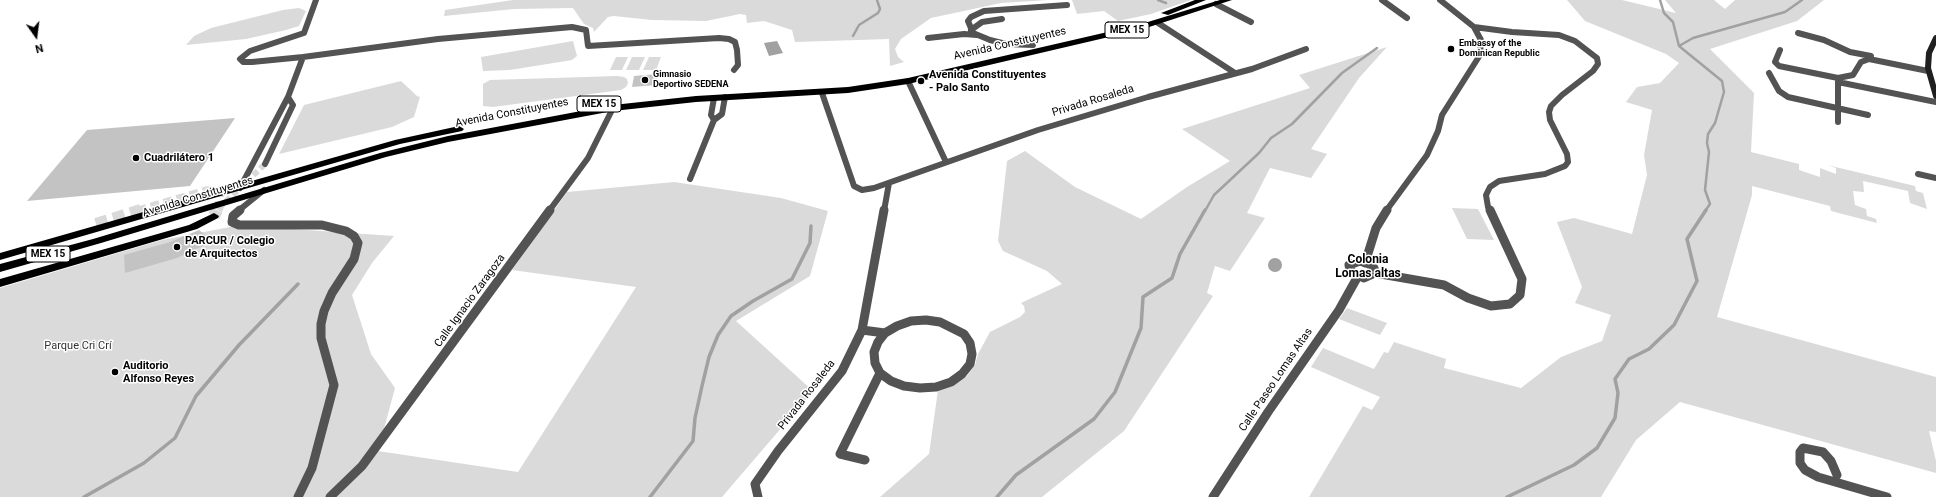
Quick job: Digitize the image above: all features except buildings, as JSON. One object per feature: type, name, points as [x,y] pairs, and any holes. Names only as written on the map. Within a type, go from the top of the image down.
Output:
[{"type":"highway","name":"Avenida Constituyentes","points":[[0,257],[398,142],[536,114],[673,95],[875,81],[1152,17],[1202,0]]},
{"type":"highway","name":"Avenida Constituyentes","points":[[0,268],[97,241],[264,190],[416,146],[509,126],[613,108],[725,97],[822,93],[908,81],[1158,22],[1228,0]]},
{"type":"highway","points":[[0,283],[193,227],[214,216]]},
{"type":"highway","points":[[0,252],[96,224]]},
{"type":"highway","points":[[0,277],[48,261],[97,241]]},
{"type":"main road","points":[[1936,38],[1929,53],[1928,69],[1936,96]]},
{"type":"street","points":[[316,0],[304,33],[279,40],[250,51],[240,59],[243,62],[252,62],[303,57],[438,40],[572,26],[586,30],[588,46],[719,38],[729,39],[734,42],[737,50],[738,65],[734,70]]},
{"type":"street","points":[[1382,0],[1407,18]]},
{"type":"street","points":[[1365,262],[1376,228],[1394,199],[1427,155],[1438,131],[1442,115],[1480,55],[1481,40],[1474,27],[1440,0]]},
{"type":"street","points":[[1216,4],[1251,22]]},
{"type":"street","points":[[977,35],[968,25],[969,19],[984,12],[1067,5]]},
{"type":"street","points":[[971,30],[982,22],[1002,19]]},
{"type":"street","points":[[1158,22],[1234,73]]},
{"type":"street","points":[[1375,273],[1374,268],[1365,262],[1355,262],[1349,265],[1350,272],[1358,276],[1369,277],[1375,273],[1444,285],[1468,298],[1491,306],[1510,304],[1520,295],[1522,279],[1495,218],[1488,207],[1486,195],[1490,187],[1499,181],[1545,174],[1565,166],[1568,162],[1567,154],[1550,120],[1549,112],[1551,106],[1562,95],[1593,72],[1598,64],[1597,58],[1575,41],[1559,35],[1512,32],[1474,27]]},
{"type":"street","points":[[1798,33],[1824,40],[1850,52],[1928,69]]},
{"type":"street","points":[[928,38],[964,34],[977,35],[998,42],[1033,45]]},
{"type":"street","points":[[998,42],[1002,51]]},
{"type":"street","name":"Privada Rosaleda","points":[[822,93],[854,186],[862,190],[889,183],[1038,130],[1234,73],[1306,49]]},
{"type":"street","points":[[1780,50],[1775,62],[1779,66],[1936,102]]},
{"type":"street","points":[[240,188],[288,97],[303,57]]},
{"type":"street","points":[[1838,80],[1853,75],[1861,62],[1869,59],[1928,69]]},
{"type":"street","points":[[1769,73],[1783,94],[1795,99],[1868,115]]},
{"type":"street","points":[[1838,80],[1838,122]]},
{"type":"street","points":[[908,81],[946,162]]},
{"type":"street","points":[[265,164],[293,105],[288,97]]},
{"type":"street","points":[[690,179],[714,120],[722,114],[725,97]]},
{"type":"street","points":[[714,98],[711,115],[714,120]]},
{"type":"street","name":"Calle Ignacio Zaragoza","points":[[330,497],[362,466],[588,158],[613,108]]},
{"type":"street","points":[[1918,174],[1936,178]]},
{"type":"street","name":"Privada Rosaleda","points":[[758,497],[755,484],[778,451],[842,371],[862,330],[889,183]]},
{"type":"street","points":[[264,190],[233,216],[232,222],[239,225],[322,225],[346,231],[354,236],[358,243],[354,259],[332,293],[322,317],[321,338],[334,385],[312,468],[298,497]]},
{"type":"street","name":"Calle Paseo Lomas Altas","points":[[1213,497],[1268,412],[1339,310],[1358,276]]},
{"type":"street","points":[[926,320],[940,322],[953,327],[964,334],[970,343],[972,354],[970,364],[962,374],[951,382],[920,388],[904,386],[891,381],[880,372],[875,363],[874,352],[878,342],[885,333],[897,326],[926,320]]},
{"type":"street","points":[[862,330],[885,333]]},
{"type":"street","points":[[865,460],[840,454],[880,372]]},
{"type":"street","points":[[1837,475],[1831,461],[1823,452],[1803,448],[1800,452],[1800,463],[1805,470],[1818,477],[1887,497]]},
{"type":"green space","points":[[513,0],[1048,0],[1001,3],[931,18],[901,39],[895,49],[898,57],[904,62],[890,66],[889,39],[795,42],[792,30],[764,21],[747,23],[746,15],[740,14],[706,21],[652,20],[614,16],[608,17],[594,32],[593,28],[584,24],[573,8],[514,9],[444,16],[445,10]]},
{"type":"green space","points":[[1072,0],[1191,0],[1151,14],[1118,21],[1104,11],[1077,14]]},
{"type":"green space","points":[[1567,0],[1622,0],[1676,13],[1665,0],[1714,0],[1725,9],[1735,0],[1824,0],[1797,21],[1710,49],[1754,93],[1751,152],[1799,164],[1799,170],[1820,177],[1820,168],[1836,174],[1836,168],[1827,165],[1915,186],[1916,191],[1923,193],[1927,209],[1910,203],[1908,191],[1863,181],[1864,192],[1853,191],[1855,205],[1866,209],[1867,216],[1876,219],[1877,223],[1831,211],[1830,206],[1752,186],[1752,195],[1717,317],[1936,377],[1936,432],[1929,431],[1936,461],[1936,473],[1680,402],[1636,440],[1601,497],[1309,497],[1363,406],[1372,410],[1380,397],[1311,367],[1323,348],[1374,369],[1384,352],[1388,353],[1394,342],[1446,359],[1444,368],[1521,388],[1561,357],[1602,341],[1611,315],[1575,303],[1582,287],[1557,222],[1574,218],[1632,234],[1647,175],[1644,155],[1652,110],[1626,102],[1637,87],[1660,83],[1679,63],[1666,54],[1585,21]]},
{"type":"green space","points":[[299,8],[306,11],[299,26],[246,39],[186,45],[194,36],[211,28],[283,10]]},
{"type":"green space","points":[[573,41],[577,56],[572,60],[510,70],[483,71],[481,57]]},
{"type":"green space","points":[[1387,47],[1359,78],[1311,149],[1327,154],[1311,178],[1270,168],[1247,213],[1265,218],[1230,271],[1215,266],[1207,293],[1213,296],[1124,431],[1042,497],[880,497],[929,454],[938,390],[954,385],[967,376],[975,365],[978,354],[990,332],[1020,317],[1025,312],[1024,306],[1021,303],[1062,284],[1047,271],[1003,251],[998,241],[1007,161],[1025,151],[1075,187],[1141,219],[1187,187],[1230,161],[1182,129],[1310,88],[1299,75]]},
{"type":"green space","points":[[616,57],[628,57],[622,70],[610,70]]},
{"type":"green space","points":[[632,57],[645,57],[639,70],[626,70]]},
{"type":"green space","points":[[649,57],[661,57],[656,70],[643,70]]},
{"type":"green space","points":[[617,76],[627,79],[628,83],[626,87],[621,90],[493,107],[483,106],[483,84],[490,80]]},
{"type":"green space","points":[[401,81],[420,97],[414,117],[392,127],[279,154],[304,105]]},
{"type":"green space","name":"Parque Cri Crí","points":[[674,182],[781,198],[828,211],[810,276],[736,321],[813,391],[722,497],[0,497],[0,288],[162,240],[230,227],[292,229],[394,236],[372,263],[352,295],[371,354],[395,388],[378,451],[518,472],[636,287],[512,270],[567,192]]},
{"type":"green space","points":[[1452,208],[1478,209],[1494,240],[1467,239]]},
{"type":"green space","points":[[1347,308],[1387,323],[1380,335],[1339,319]]},
{"type":"shaded area","points":[[777,41],[783,53],[769,56],[764,43]]},
{"type":"shaded area","points":[[1275,258],[1280,260],[1282,265],[1280,270],[1275,272],[1270,270],[1268,265],[1270,260]]},
{"type":"waterway","points":[[853,36],[859,25],[878,13],[880,9],[877,0]]},
{"type":"waterway","points":[[1158,0],[1166,3]]},
{"type":"waterway","points":[[1660,0],[1664,13],[1673,22],[1679,46]]},
{"type":"waterway","points":[[1679,46],[1693,38],[1785,12],[1802,0]]},
{"type":"waterway","points":[[1679,46],[1722,81],[1724,92],[1715,123],[1708,134],[1707,143],[1709,152],[1705,190],[1710,204],[1705,211]]},
{"type":"waterway","points":[[1205,211],[1214,195],[1259,153],[1271,138],[1292,124],[1342,73],[1377,48]]},
{"type":"waterway","points":[[997,497],[1016,475],[1094,419],[1115,392],[1141,328],[1143,297],[1172,278],[1180,254],[1205,210]]},
{"type":"waterway","points":[[1507,497],[1574,465],[1597,448],[1615,418],[1618,393],[1615,379],[1629,359],[1649,349],[1674,325],[1697,281],[1687,239],[1706,210]]},
{"type":"waterway","points":[[650,497],[693,441],[695,418],[702,386],[709,357],[718,335],[731,316],[753,301],[792,279],[810,243],[811,226]]},
{"type":"waterway","points":[[84,497],[144,463],[175,438],[196,396],[239,345],[298,284]]},
{"type":"tunnel","points":[[219,208],[265,164]]},
{"type":"tunnel","points":[[138,211],[206,191],[215,190],[220,192],[219,208],[217,211]]},
{"type":"tunnel","points":[[96,224],[141,210]]},
{"type":"tunnel","points":[[214,216],[217,210]]},
{"type":"place","name":"Embassy of the Dominican Republic","points":[[1451,49]]},
{"type":"place","name":"Gimnasio Deportivo SEDENA","points":[[645,80]]},
{"type":"place","name":"Avenida Constituyentes - Palo Santo","points":[[921,81]]},
{"type":"place","name":"Cuadrilátero 1","points":[[136,158]]},
{"type":"place","name":"PARCUR / Colegio de Arquitectos","points":[[177,247]]},
{"type":"place","name":"Auditorio Alfonso Reyes","points":[[115,372]]},
{"type":"district","name":"Colonia Lomas altas","points":[[1368,267]]}]
